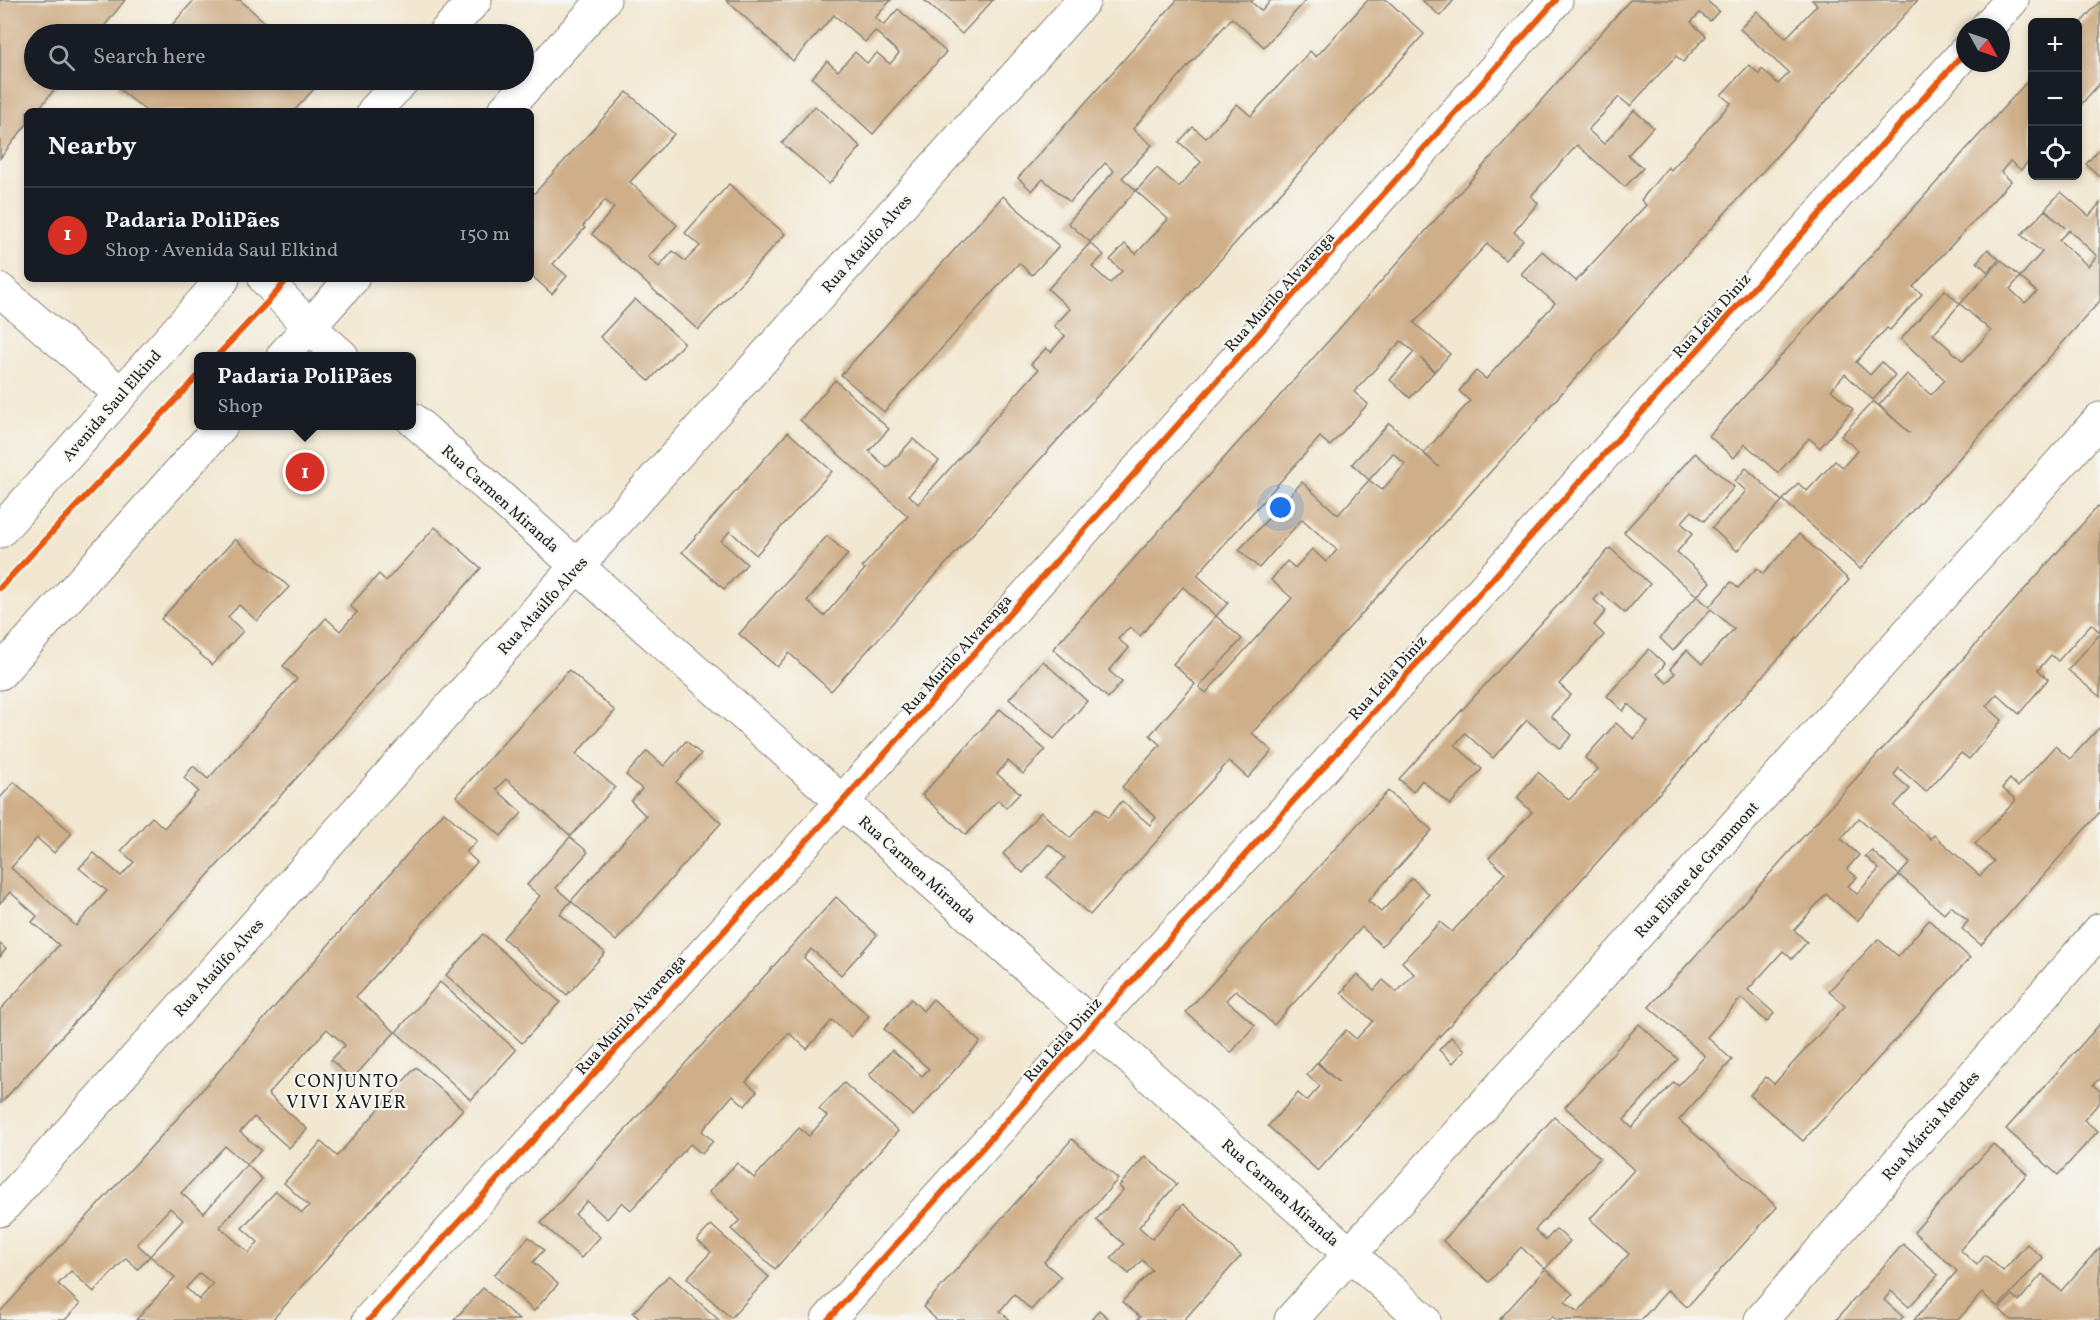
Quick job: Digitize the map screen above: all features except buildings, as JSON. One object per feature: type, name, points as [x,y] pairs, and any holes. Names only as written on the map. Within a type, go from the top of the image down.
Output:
[{"type":"street","points":[[453,24],[475,0]]},
{"type":"street","points":[[534,78],[604,0]]},
{"type":"street","name":"Rua Ataúlfo Alves","points":[[0,1210],[1084,0]]},
{"type":"street","name":"Rua Murilo Alvarenga","points":[[369,1320],[842,802],[1556,0]]},
{"type":"street","points":[[1996,18],[2012,0]]},
{"type":"street","name":"Rua Leila Diniz","points":[[828,1320],[1956,62]]},
{"type":"street","points":[[377,108],[394,90]]},
{"type":"street","points":[[507,108],[523,90]]},
{"type":"street","name":"Avenida Saul Elkind","points":[[0,531],[219,282]]},
{"type":"street","points":[[268,282],[309,327],[336,352]]},
{"type":"street","points":[[287,352],[349,282]]},
{"type":"street","points":[[0,290],[120,393]]},
{"type":"street","name":"Rua Eliane de Grammont","points":[[1292,1320],[2100,419]]},
{"type":"street","name":"Rua Carmen Miranda","points":[[416,423],[1424,1320]]},
{"type":"street","points":[[0,673],[217,430]]},
{"type":"street","name":"Rua Márcia Mendes","points":[[1761,1320],[2100,930]]},
{"type":"cycle path","points":[[369,1320],[842,802],[1556,0]]},
{"type":"cycle path","points":[[828,1320],[1956,62]]},
{"type":"cycle path","points":[[221,352],[285,282]]},
{"type":"cycle path","points":[[0,588],[194,380]]},
{"type":"place","name":"Padaria PoliPães","points":[[305,472]]},
{"type":"district","name":"CONJUNTO VIVI XAVIER","points":[[347,1091]]}]
